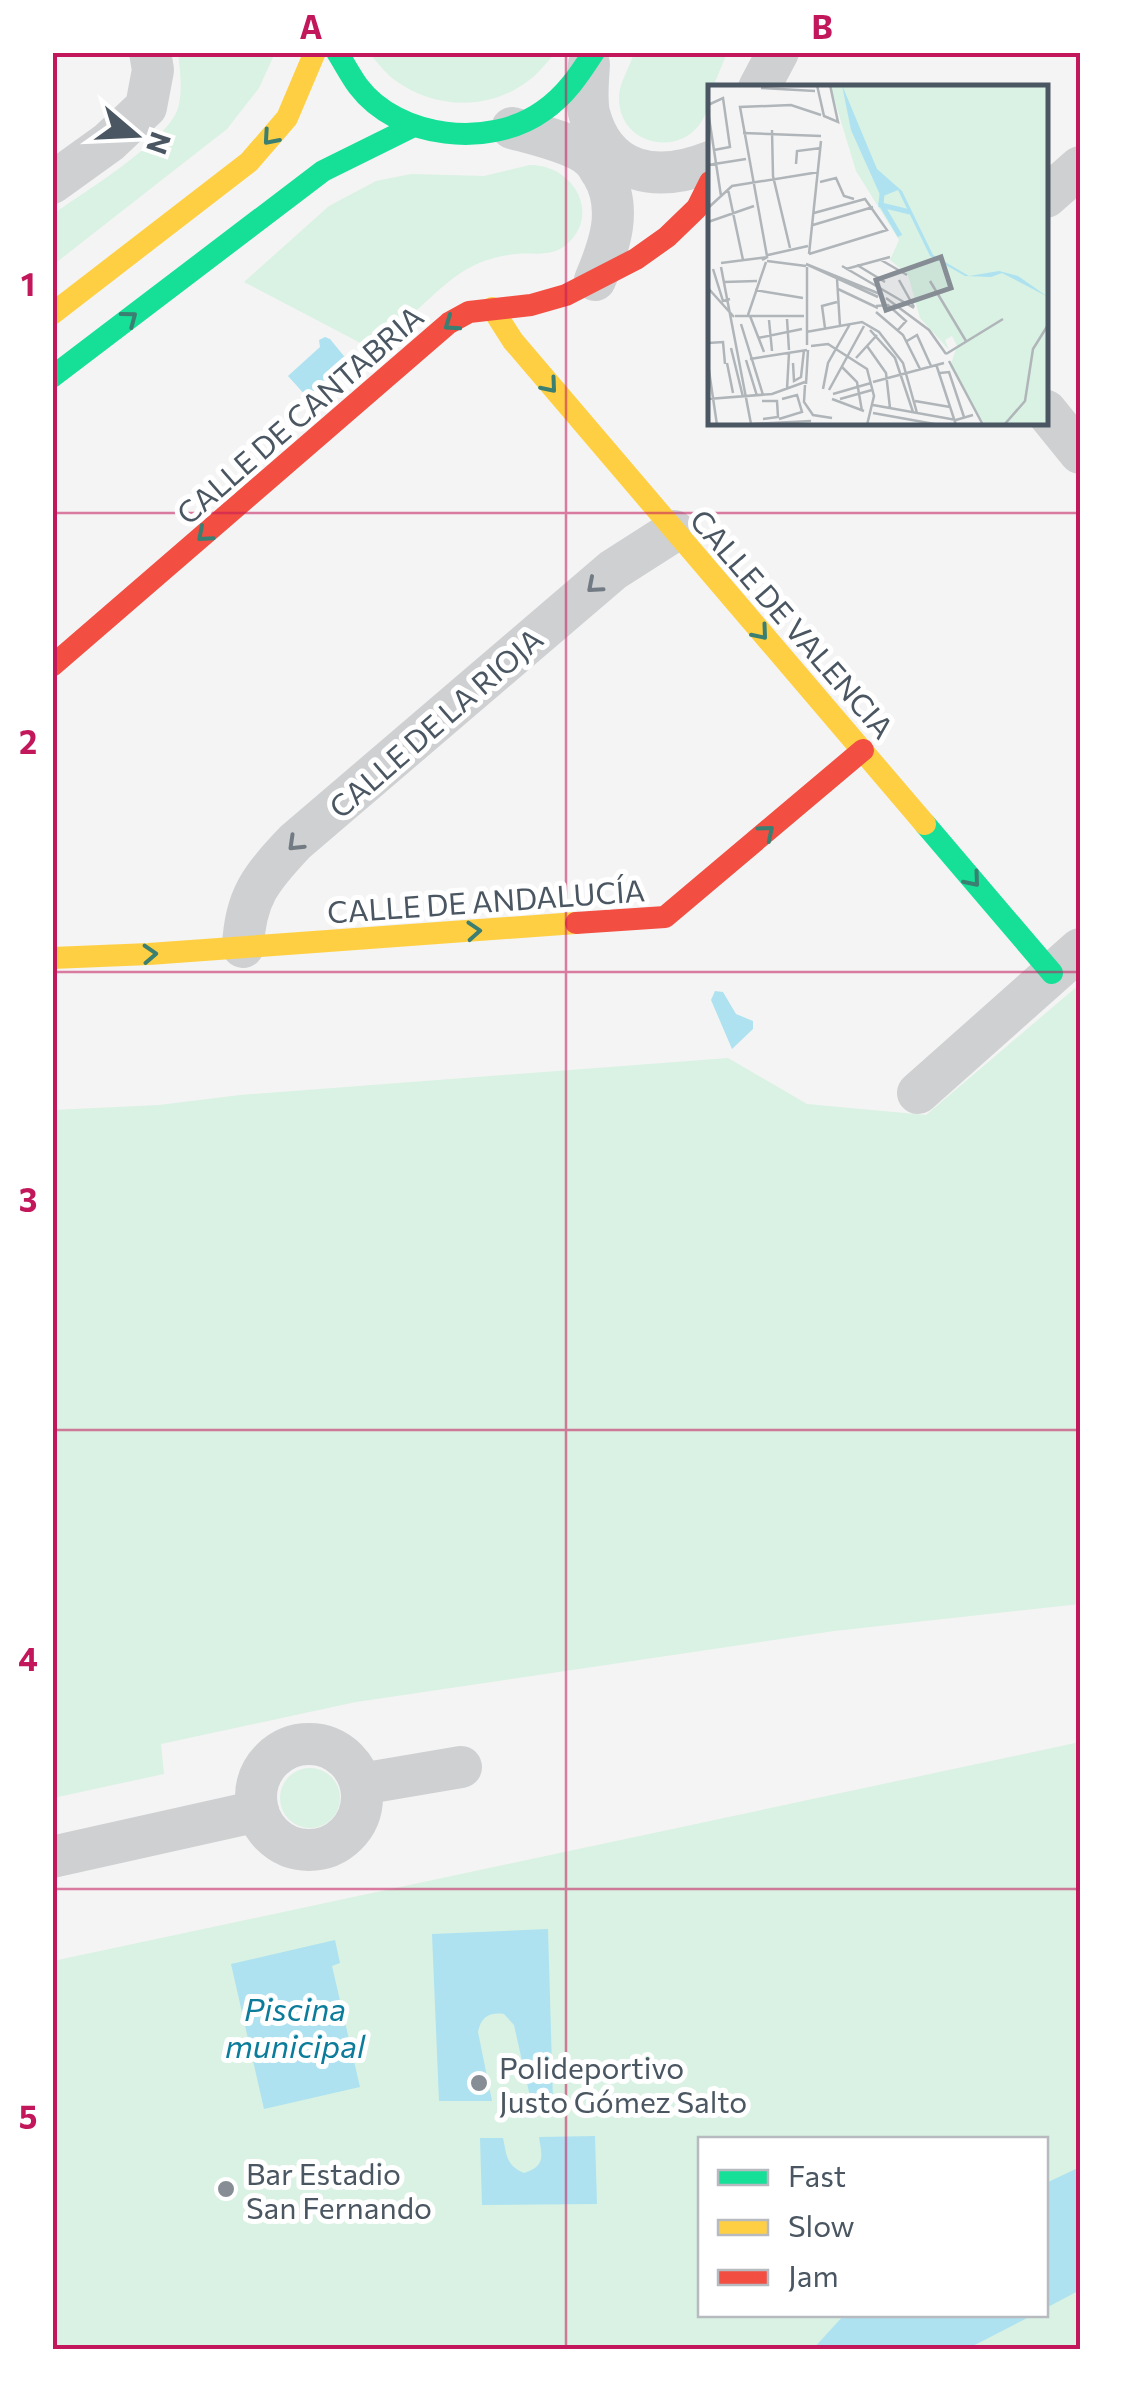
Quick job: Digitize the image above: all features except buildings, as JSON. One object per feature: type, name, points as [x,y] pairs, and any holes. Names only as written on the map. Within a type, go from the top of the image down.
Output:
[{"type":"street","points":[[52,183],[109,142],[146,107],[152,70],[150,52]]},
{"type":"street","points":[[52,314],[249,162],[287,118],[315,52]]},
{"type":"street","points":[[337,52],[344,69],[374,104],[414,126],[446,135],[480,135],[512,128],[542,113],[568,92],[591,58]]},
{"type":"street","points":[[591,58],[588,108],[596,134],[616,157],[638,171],[666,174],[708,163]]},
{"type":"street","points":[[52,378],[323,171],[414,126]]},
{"type":"street","points":[[512,128],[556,140],[592,158],[610,187],[614,220],[610,247],[596,280]]},
{"type":"street","points":[[1048,194],[1080,167]]},
{"type":"street","name":"CALLE DE CANTABRIA","points":[[52,666],[450,323],[469,312],[532,305],[566,295],[636,259],[667,238],[697,208],[708,186]]},
{"type":"street","name":"CALLE DE VALENCIA","points":[[492,308],[513,341],[862,750],[1066,961]]},
{"type":"street","points":[[1048,413],[1080,453]]},
{"type":"street","name":"CALLE DE LA RIOJA","points":[[243,948],[250,899],[269,870],[295,842],[613,570],[674,531]]},
{"type":"street","name":"CALLE DE ANDALUCÍA","points":[[52,958],[666,918],[862,750]]},
{"type":"street","points":[[918,1094],[1066,961]]},
{"type":"street","points":[[306,1743],[324,1745],[354,1767],[362,1784],[357,1820],[332,1845],[313,1850],[279,1841],[258,1812],[256,1793],[261,1774],[271,1759],[287,1748],[306,1743]]},
{"type":"street","points":[[362,1784],[461,1767]]},
{"type":"street","points":[[52,1857],[258,1812]]},
{"type":"green space","points":[[178,53],[275,53],[259,88],[227,129],[53,265],[53,214],[123,166],[171,121],[180,94]]},
{"type":"green space","points":[[369,53],[555,53],[532,78],[512,91],[496,98],[462,103],[412,90],[392,78]]},
{"type":"green space","points":[[634,53],[727,53],[714,85],[708,85],[706,112],[696,129],[681,139],[648,140],[633,131],[623,117],[619,98]]},
{"type":"green space","points":[[530,165],[559,173],[578,193],[582,219],[567,244],[549,253],[502,256],[470,267],[372,349],[244,282],[329,206],[376,181],[411,174],[484,176]]},
{"type":"green space","points":[[1080,984],[1080,1604],[834,1631],[356,1702],[161,1744],[164,1774],[53,1798],[53,1110],[159,1105],[240,1095],[728,1058],[807,1104],[926,1115]]},
{"type":"green space","name":"Polideportivo Justo Gómez Salto","points":[[1080,1742],[1080,2349],[53,2349],[53,1961]]},
{"type":"green space","points":[[310,1768],[331,1777],[340,1798],[331,1819],[310,1828],[289,1819],[280,1798],[289,1777]]},
{"type":"water","points":[[325,337],[348,361],[307,397],[288,376],[320,347],[319,340]]},
{"type":"water","points":[[715,991],[723,992],[736,1014],[753,1021],[753,1029],[732,1049],[711,1000]]},
{"type":"water","points":[[548,1929],[553,2101],[531,2101],[514,2025],[499,2014],[484,2019],[478,2032],[492,2101],[439,2101],[432,1934]]},
{"type":"water","name":"Piscina municipal","points":[[335,1940],[340,1963],[332,1966],[360,2087],[264,2109],[231,1964]]},
{"type":"water","points":[[595,2136],[597,2204],[482,2205],[480,2138],[503,2138],[510,2163],[524,2173],[539,2164],[539,2137]]},
{"type":"water","points":[[1080,2167],[1080,2290],[1048,2307],[1048,2182]]},
{"type":"water","points":[[842,2317],[1029,2317],[967,2349],[813,2349]]},
{"type":"traffic: fast","points":[[337,52],[358,86],[396,118],[446,133],[472,134],[497,131],[543,111],[565,91],[594,52]]},
{"type":"traffic: fast","points":[[52,377],[323,171],[414,126]]},
{"type":"traffic: fast","points":[[925,824],[1052,973]]},
{"type":"traffic: slow","points":[[52,314],[249,162],[287,118],[315,52]]},
{"type":"traffic: slow","points":[[492,308],[513,341],[925,824]]},
{"type":"traffic: slow","points":[[52,958],[576,923]]},
{"type":"traffic: jam","points":[[52,666],[449,323],[469,312],[531,305],[566,295],[636,259],[667,237],[697,208],[708,186]]},
{"type":"traffic: jam","points":[[576,923],[665,917],[863,750]]},
{"type":"place","name":"Polideportivo Justo Gómez Salto","points":[[479,2083]]},
{"type":"place","name":"Bar Estadio San Fernando","points":[[226,2189]]}]
